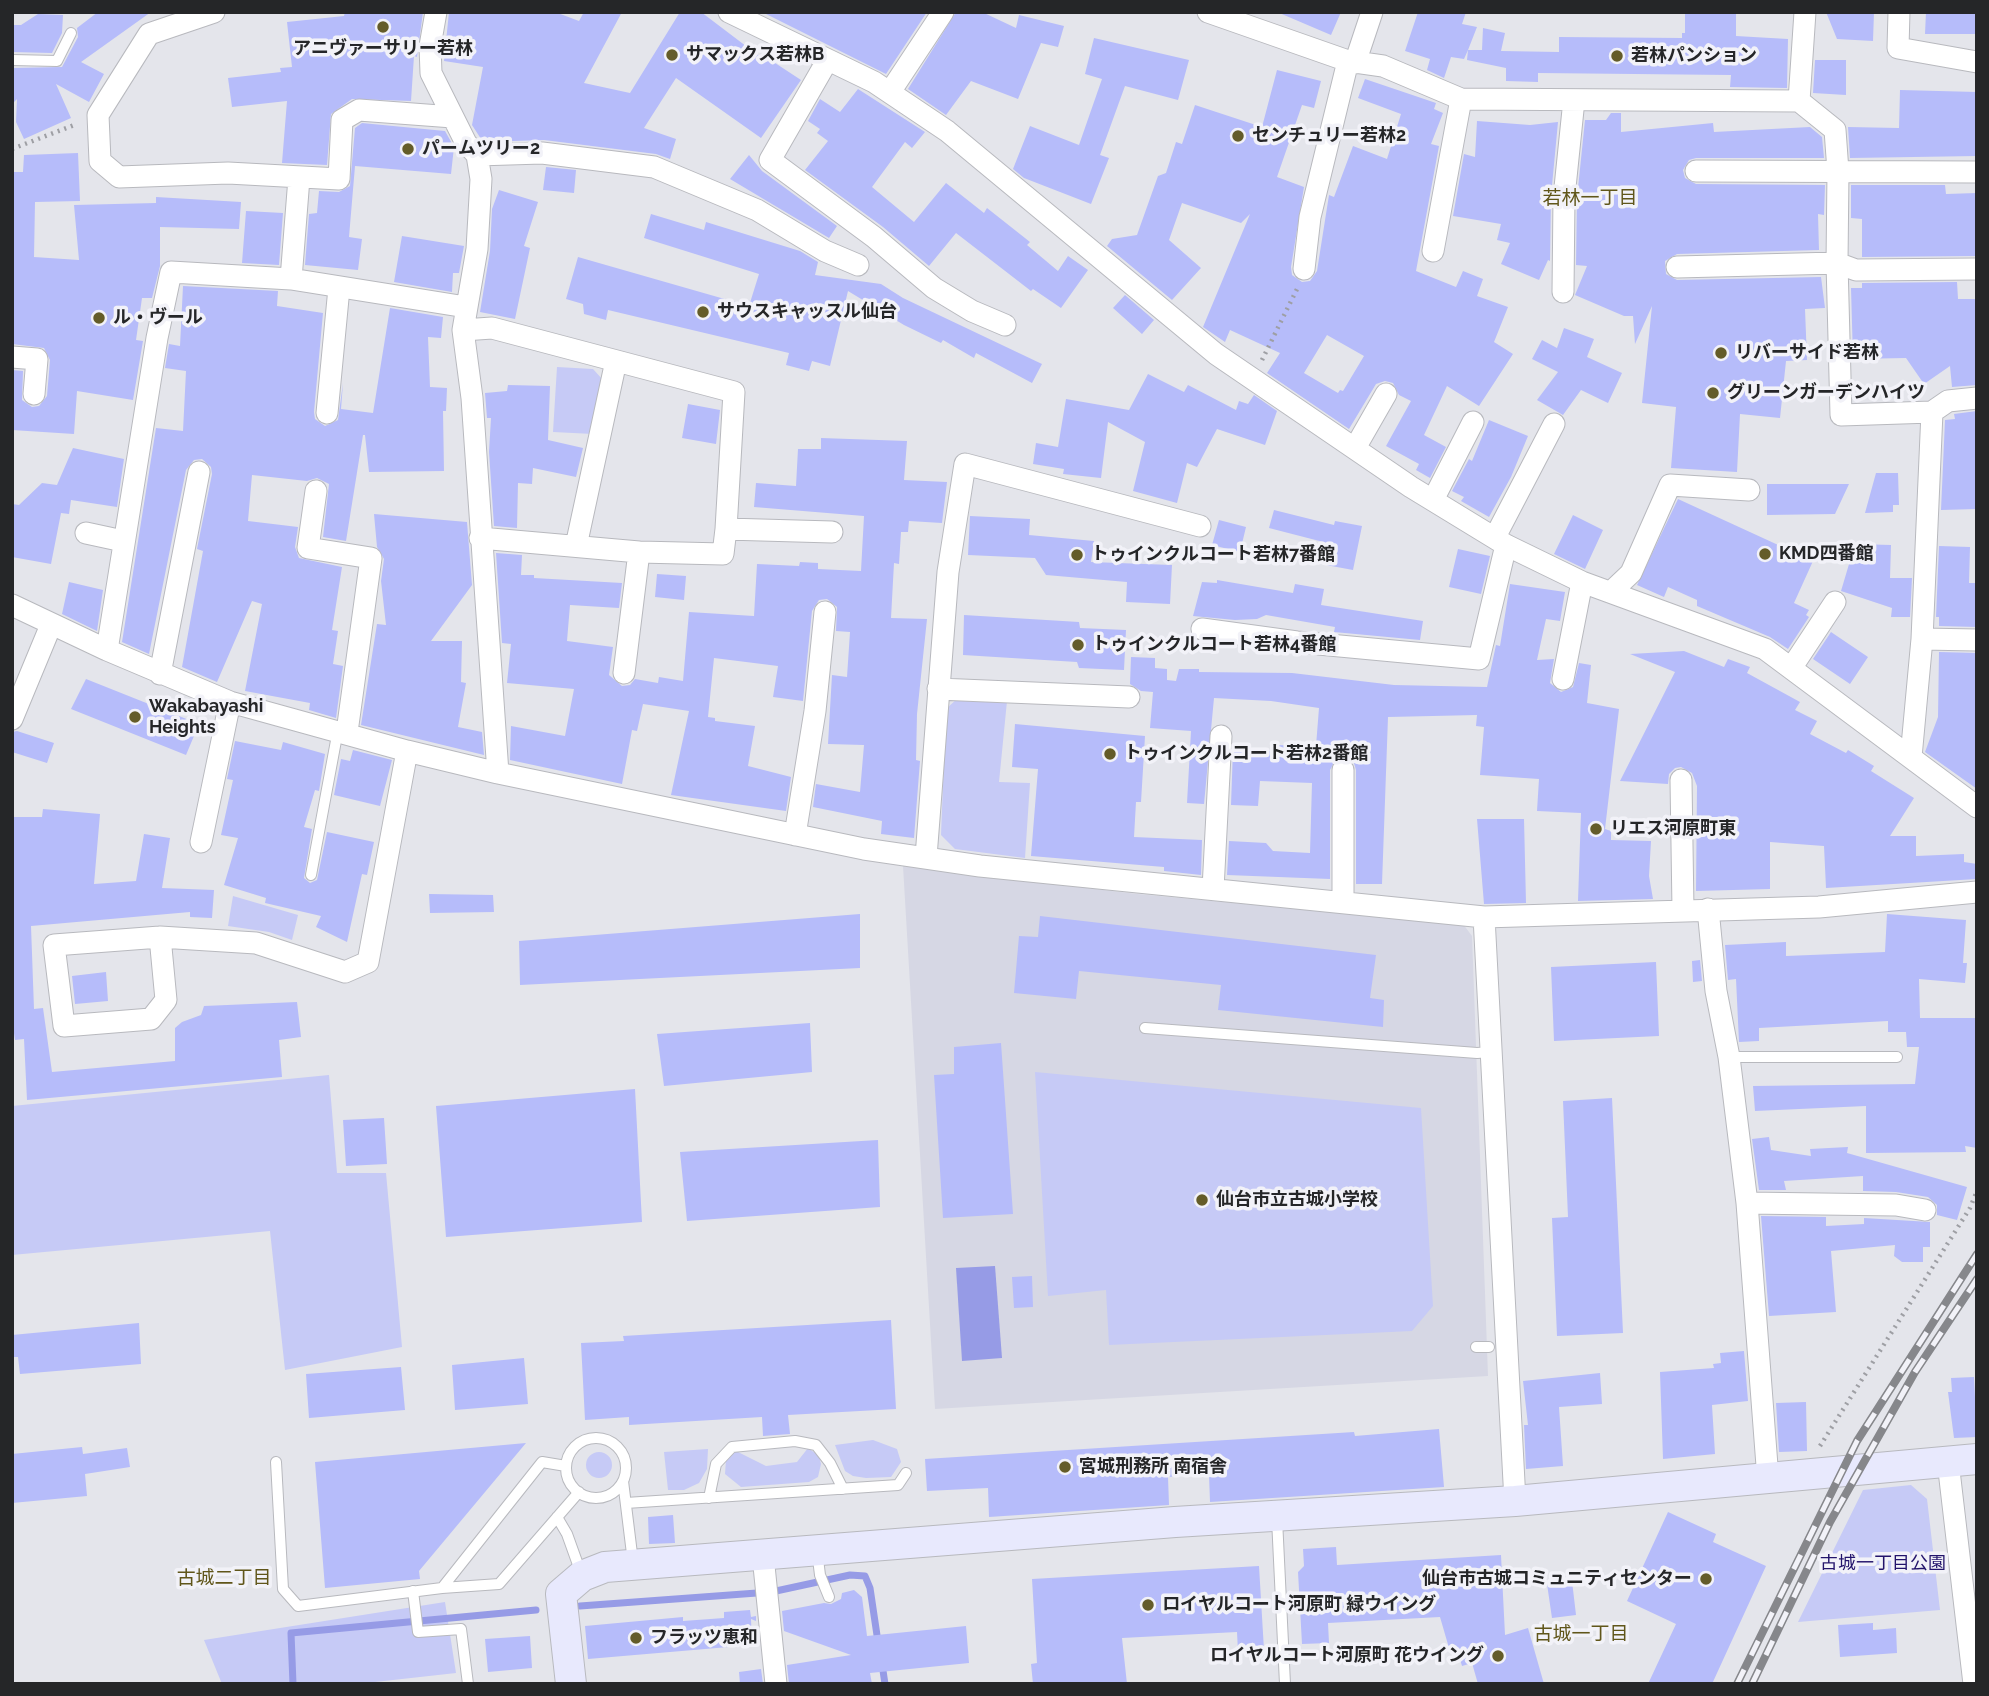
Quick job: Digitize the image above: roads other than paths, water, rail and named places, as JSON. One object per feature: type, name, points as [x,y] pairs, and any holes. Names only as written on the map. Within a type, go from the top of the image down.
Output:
[{"type":"street","points":[[214,12],[149,34],[99,116],[100,161],[119,177],[228,173],[339,179],[342,120],[359,110],[453,117]]},
{"type":"street","points":[[436,12],[430,46],[431,73],[466,143],[477,155],[481,212],[463,330],[472,398],[498,773]]},
{"type":"street","points":[[729,12],[890,92],[947,131],[1216,354],[1411,487],[1434,498],[1500,541],[1582,582],[1765,649],[1977,807]]},
{"type":"street","points":[[890,92],[943,12]]},
{"type":"street","points":[[1208,12],[1351,62],[1383,66],[1461,99],[1799,101],[1835,130],[1838,171],[1836,263],[1840,415],[1932,412],[1948,401],[1977,398]]},
{"type":"street","points":[[1304,269],[1310,217],[1351,62],[1372,12]]},
{"type":"street","points":[[1799,101],[1805,12]]},
{"type":"street","points":[[1899,12],[1898,48],[1977,62]]},
{"type":"street","points":[[827,61],[770,160],[874,237],[934,288],[972,311],[1004,325]]},
{"type":"street","points":[[1433,251],[1461,99]]},
{"type":"street","points":[[1563,292],[1564,197],[1574,100]]},
{"type":"street","points":[[477,155],[542,153],[654,167],[757,210],[825,251],[858,265]]},
{"type":"street","points":[[1696,172],[1977,172]]},
{"type":"street","points":[[291,279],[299,178]]},
{"type":"street","points":[[1677,267],[1836,263],[1856,270],[1977,269]]},
{"type":"street","points":[[107,650],[157,338],[172,272],[291,279],[466,307]]},
{"type":"street","points":[[327,412],[339,288]]},
{"type":"street","points":[[463,330],[492,328],[734,392],[723,554],[639,552],[480,538]]},
{"type":"street","points":[[12,357],[37,359],[34,394]]},
{"type":"street","points":[[576,546],[616,361]]},
{"type":"street","points":[[1355,448],[1386,394]]},
{"type":"street","points":[[1911,757],[1922,639],[1932,412]]},
{"type":"street","points":[[1434,498],[1473,422]]},
{"type":"street","points":[[1202,629],[1297,642],[1479,659],[1500,541],[1554,424]]},
{"type":"street","points":[[926,857],[948,572],[965,464],[1200,526]]},
{"type":"street","points":[[160,674],[199,472]]},
{"type":"street","points":[[1612,591],[1631,573],[1670,485],[1749,490]]},
{"type":"street","points":[[316,491],[308,548],[372,558],[342,731]]},
{"type":"street","points":[[726,529],[832,532]]},
{"type":"street","points":[[86,533],[123,541]]},
{"type":"street","points":[[624,673],[639,552]]},
{"type":"street","points":[[1563,679],[1582,582]]},
{"type":"street","points":[[1792,667],[1835,602]]},
{"type":"street","points":[[12,606],[160,674],[230,702],[407,751],[498,773],[795,835],[980,866],[1343,900],[1483,917],[1819,907],[1977,892]]},
{"type":"street","points":[[795,835],[815,711],[825,612]]},
{"type":"street","points":[[12,719],[51,625]]},
{"type":"street","points":[[1922,639],[1977,640]]},
{"type":"street","points":[[938,689],[1129,697]]},
{"type":"street","points":[[201,842],[230,702]]},
{"type":"street","points":[[1213,889],[1221,736]]},
{"type":"street","points":[[160,937],[166,1000],[151,1019],[64,1026],[54,945],[160,937],[257,943],[345,972],[368,962],[407,751]]},
{"type":"street","points":[[1343,770],[1343,900]]},
{"type":"street","points":[[1681,780],[1683,910]]},
{"type":"street","points":[[1708,909],[1716,991],[1729,1057],[1747,1203],[1768,1479]]},
{"type":"street","points":[[1483,917],[1515,1501]]},
{"type":"street","points":[[1747,1203],[1896,1205],[1925,1210]]},
{"type":"street","points":[[571,1684],[561,1594],[582,1576],[605,1567],[762,1556],[819,1563],[1277,1516],[1515,1501],[1963,1461],[1973,1684]]},
{"type":"street","points":[[762,1556],[776,1684]]},
{"type":"lane","points":[[12,60],[57,61],[71,33]]},
{"type":"lane","points":[[311,875],[342,731]]},
{"type":"lane","points":[[1145,1028],[1491,1052]]},
{"type":"lane","points":[[1729,1057],[1898,1057]]},
{"type":"lane","points":[[1476,1347],[1489,1347]]},
{"type":"lane","points":[[623,1481],[608,1495],[598,1497],[579,1492],[572,1485],[566,1466],[574,1448],[582,1441],[601,1438],[610,1441],[623,1454],[626,1463],[623,1481],[633,1565]]},
{"type":"lane","points":[[709,1498],[716,1464],[732,1447],[795,1441],[816,1445],[830,1463],[843,1489]]},
{"type":"lane","points":[[276,1462],[283,1589],[298,1606],[413,1591],[499,1584],[579,1492]]},
{"type":"lane","points":[[442,1588],[542,1462],[566,1466]]},
{"type":"lane","points":[[626,1503],[898,1485],[906,1473]]},
{"type":"lane","points":[[1277,1516],[1285,1684]]},
{"type":"lane","points":[[557,1517],[567,1534],[582,1576]]},
{"type":"lane","points":[[819,1563],[827,1594]]},
{"type":"lane","points":[[413,1591],[418,1632],[461,1629],[468,1684]]},
{"type":"water","points":[[995,1266],[1002,1358],[962,1361],[956,1268]]},
{"type":"waterway","points":[[776,1591],[850,1575],[865,1576],[870,1588],[878,1642]]},
{"type":"waterway","points":[[580,1606],[757,1593]]},
{"type":"waterway","points":[[293,1684],[291,1633],[536,1610]]},
{"type":"waterway","points":[[882,1664],[885,1684]]},
{"type":"railway","points":[[1737,1684],[1857,1441],[1977,1254]]},
{"type":"railway","points":[[1752,1684],[1830,1522],[1915,1372],[1977,1279]]},
{"type":"place","name":"アニヴァーサリー若林","points":[[383,27]]},
{"type":"place","name":"サマックス若林B","points":[[672,55]]},
{"type":"place","name":"若林パンション","points":[[1617,56]]},
{"type":"place","name":"センチュリー若林2","points":[[1238,136]]},
{"type":"place","name":"パームツリー2","points":[[408,149]]},
{"type":"place","name":"サウスキャッスル仙台","points":[[703,312]]},
{"type":"place","name":"ル・ヴール","points":[[99,318]]},
{"type":"place","name":"リバーサイド若林","points":[[1721,353]]},
{"type":"place","name":"グリーンガーデンハイツ","points":[[1713,393]]},
{"type":"place","name":"KMD四番館","points":[[1765,554]]},
{"type":"place","name":"トゥインクルコート若林7番館","points":[[1077,555]]},
{"type":"place","name":"トゥインクルコート若林4番館","points":[[1078,645]]},
{"type":"place","name":"Wakabayashi Heights","points":[[135,717]]},
{"type":"place","name":"トゥインクルコート若林2番館","points":[[1110,754]]},
{"type":"place","name":"リエス河原町東","points":[[1596,829]]},
{"type":"place","name":"仙台市立古城小学校","points":[[1202,1200]]},
{"type":"place","name":"宮城刑務所 南宿舎","points":[[1065,1467]]},
{"type":"place","name":"仙台市古城コミュニティセンター","points":[[1706,1579]]},
{"type":"place","name":"ロイヤルコート河原町 緑ウイング","points":[[1148,1605]]},
{"type":"place","name":"フラッツ恵和","points":[[636,1638]]},
{"type":"place","name":"ロイヤルコート河原町 花ウイング","points":[[1498,1656]]},
{"type":"district","name":"若林一丁目","points":[[1590,198]]},
{"type":"district","name":"古城二丁目","points":[[224,1578]]},
{"type":"district","name":"古城一丁目","points":[[1581,1634]]},
{"type":"park label","name":"古城一丁目公園","points":[[1883,1564]]}]
